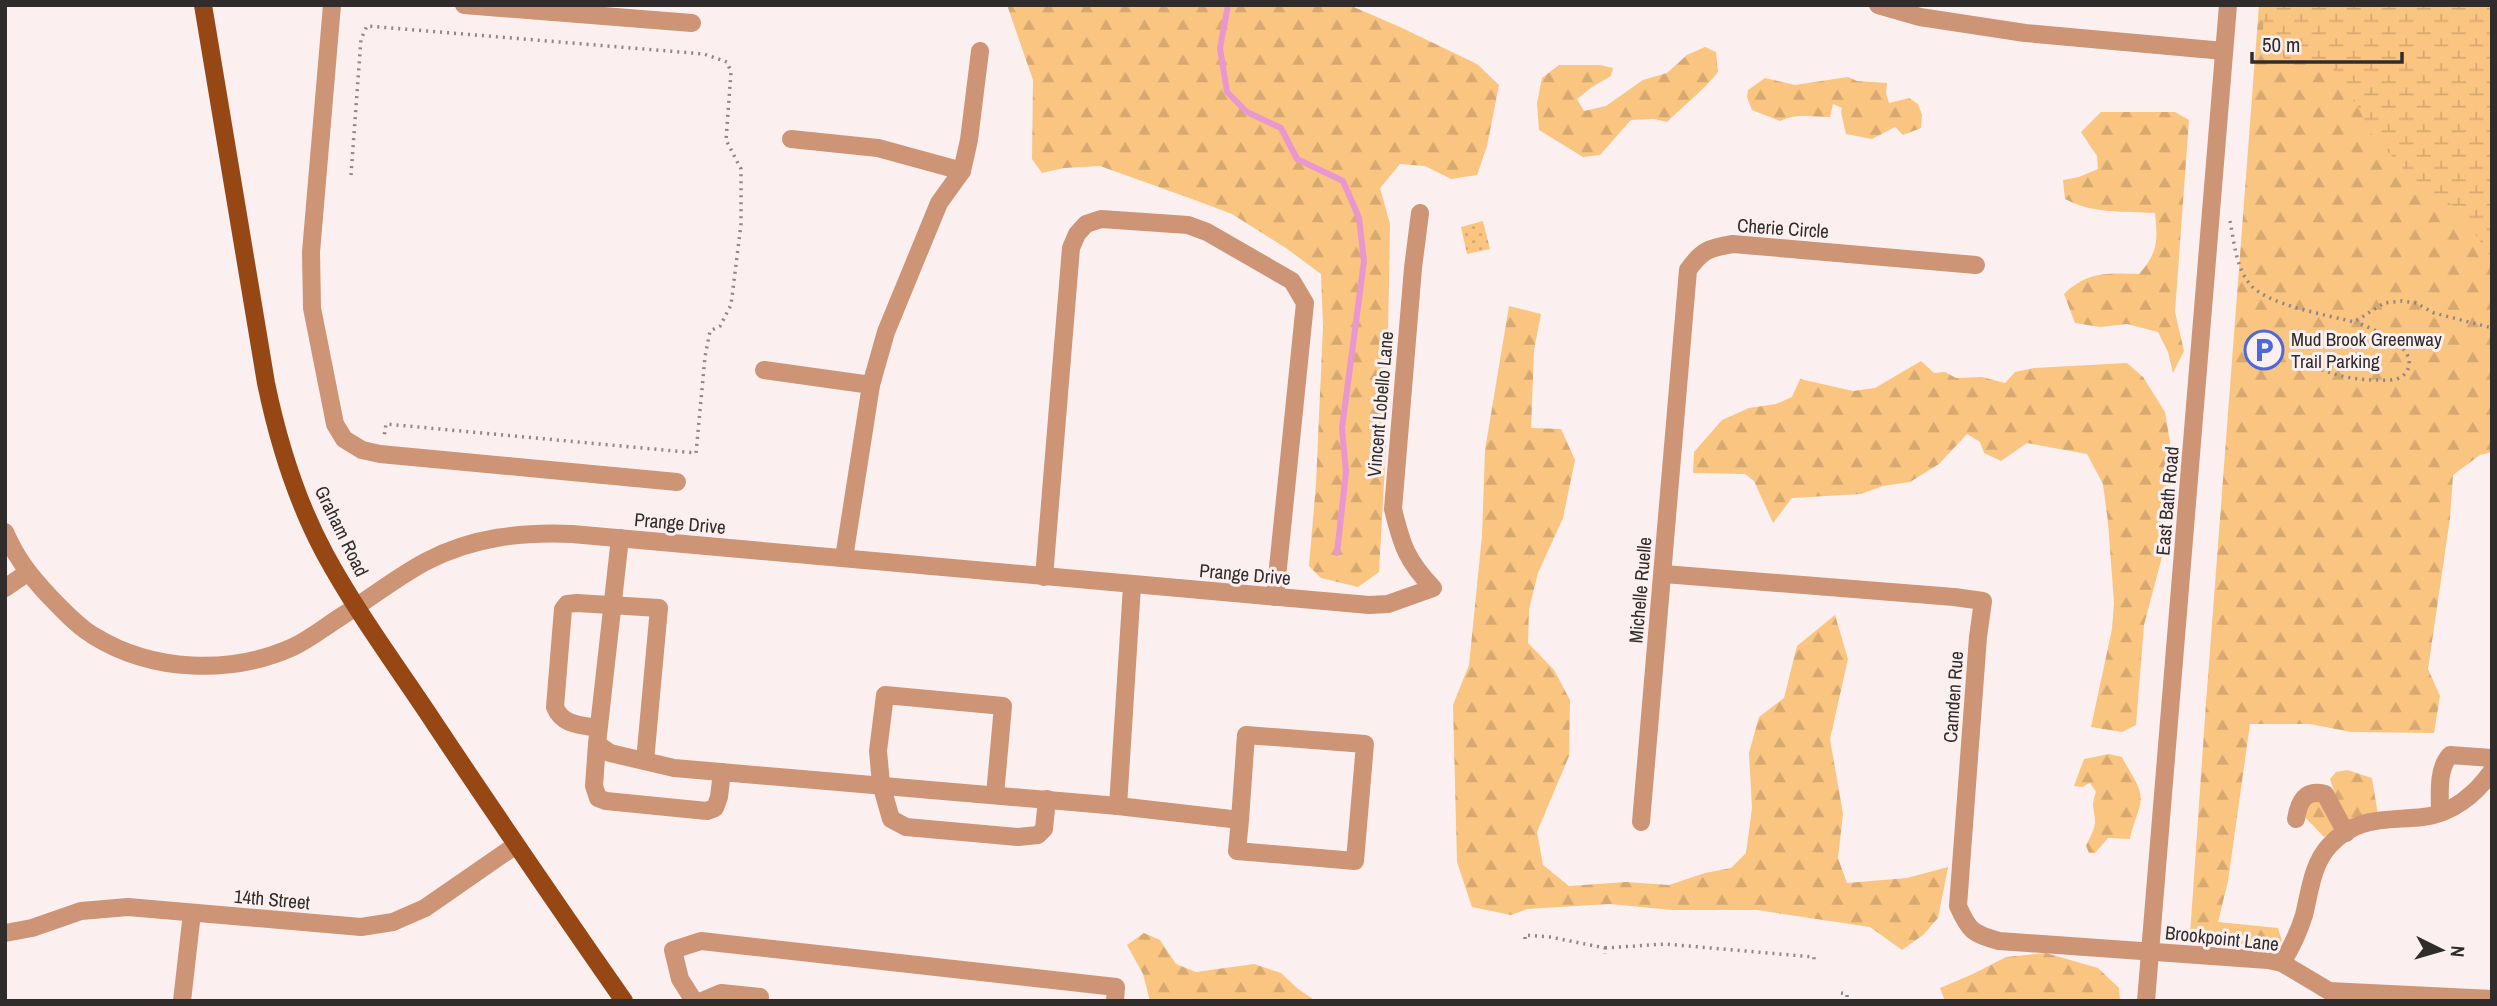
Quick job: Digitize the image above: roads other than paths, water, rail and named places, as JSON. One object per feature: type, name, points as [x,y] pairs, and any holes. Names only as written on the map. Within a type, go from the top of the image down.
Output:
[{"type":"main road","name":"Graham Road","points":[[203,5],[258,344],[271,407],[303,504],[325,553],[358,606],[516,845],[624,1001]]},
{"type":"street","points":[[332,5],[311,253],[312,309],[335,424],[344,439],[362,450],[382,454],[677,482]]},
{"type":"street","points":[[464,5],[692,23]]},
{"type":"street","points":[[1878,5],[1920,17],[2025,33],[2224,51]]},
{"type":"street","name":"East Bath Road","points":[[2147,1001],[2228,5]]},
{"type":"street","points":[[844,558],[871,385],[886,332],[939,203],[962,171],[969,140],[980,51]]},
{"type":"street","points":[[791,139],[878,148],[962,171]]},
{"type":"street","name":"Vincent Lobello Lane","points":[[1420,213],[1411,281],[1393,509],[1400,539],[1409,559],[1433,588]]},
{"type":"street","points":[[1044,576],[1071,248],[1077,234],[1086,224],[1101,219],[1188,225],[1207,232],[1292,281],[1305,303],[1275,597]]},
{"type":"street","name":"Cherie Circle","points":[[1679,362],[1688,270],[1697,257],[1711,248],[1733,244],[1976,265]]},
{"type":"street","name":"Michelle Ruelle","points":[[1641,822],[1664,573],[1679,362]]},
{"type":"street","points":[[764,370],[871,385]]},
{"type":"street","name":"Prange Drive","points":[[5,532],[27,573],[78,625],[122,650],[152,660],[178,664],[230,664],[262,658],[295,646],[428,561],[461,546],[493,537],[540,533],[1369,605],[1388,604],[1433,588]]},
{"type":"street","points":[[620,538],[597,736],[594,786],[598,798],[707,811],[715,808],[722,772]]},
{"type":"street","points":[[5,588],[27,573]]},
{"type":"street","name":"Camden Rue","points":[[1664,573],[1983,601],[1958,906],[1966,924],[1976,934],[1999,940],[2151,952]]},
{"type":"street","points":[[1118,806],[1132,586]]},
{"type":"street","points":[[645,761],[659,608],[567,604],[563,609],[555,707],[559,716],[597,736],[610,753],[674,768],[1047,799],[1240,820]]},
{"type":"street","points":[[995,795],[1003,706],[885,695],[878,751],[881,785],[891,819],[906,827],[1018,837],[1038,835],[1044,829],[1047,799]]},
{"type":"street","points":[[1246,736],[1365,744],[1355,861],[1237,851],[1240,820],[1246,736]]},
{"type":"street","points":[[2440,813],[2440,785],[2444,761],[2450,755],[2492,758]]},
{"type":"street","points":[[2282,964],[2304,915],[2310,883],[2329,846],[2362,823],[2381,818],[2425,817],[2440,813],[2475,792],[2492,771]]},
{"type":"street","points":[[2296,819],[2299,802],[2306,794],[2316,791],[2325,794],[2346,833]]},
{"type":"street","name":"14th Street","points":[[5,933],[96,909],[128,907],[361,927],[393,922],[425,908],[516,845]]},
{"type":"street","points":[[181,1001],[192,913]]},
{"type":"street","points":[[694,1001],[680,979],[673,950],[701,941],[1116,987],[1115,1001]]},
{"type":"street","name":"Brookpoint Lane","points":[[2151,952],[2268,960],[2282,964],[2329,991],[2492,999]]},
{"type":"street","points":[[702,1001],[721,993],[760,997]]},
{"type":"waterway","points":[[1228,5],[1220,48],[1227,92],[1247,112],[1281,128],[1297,159],[1343,181],[1359,218],[1364,261],[1342,428],[1346,472],[1337,553]]},
{"type":"place","name":"Mud Brook Greenway Trail Parking","points":[[2264,350]]}]
